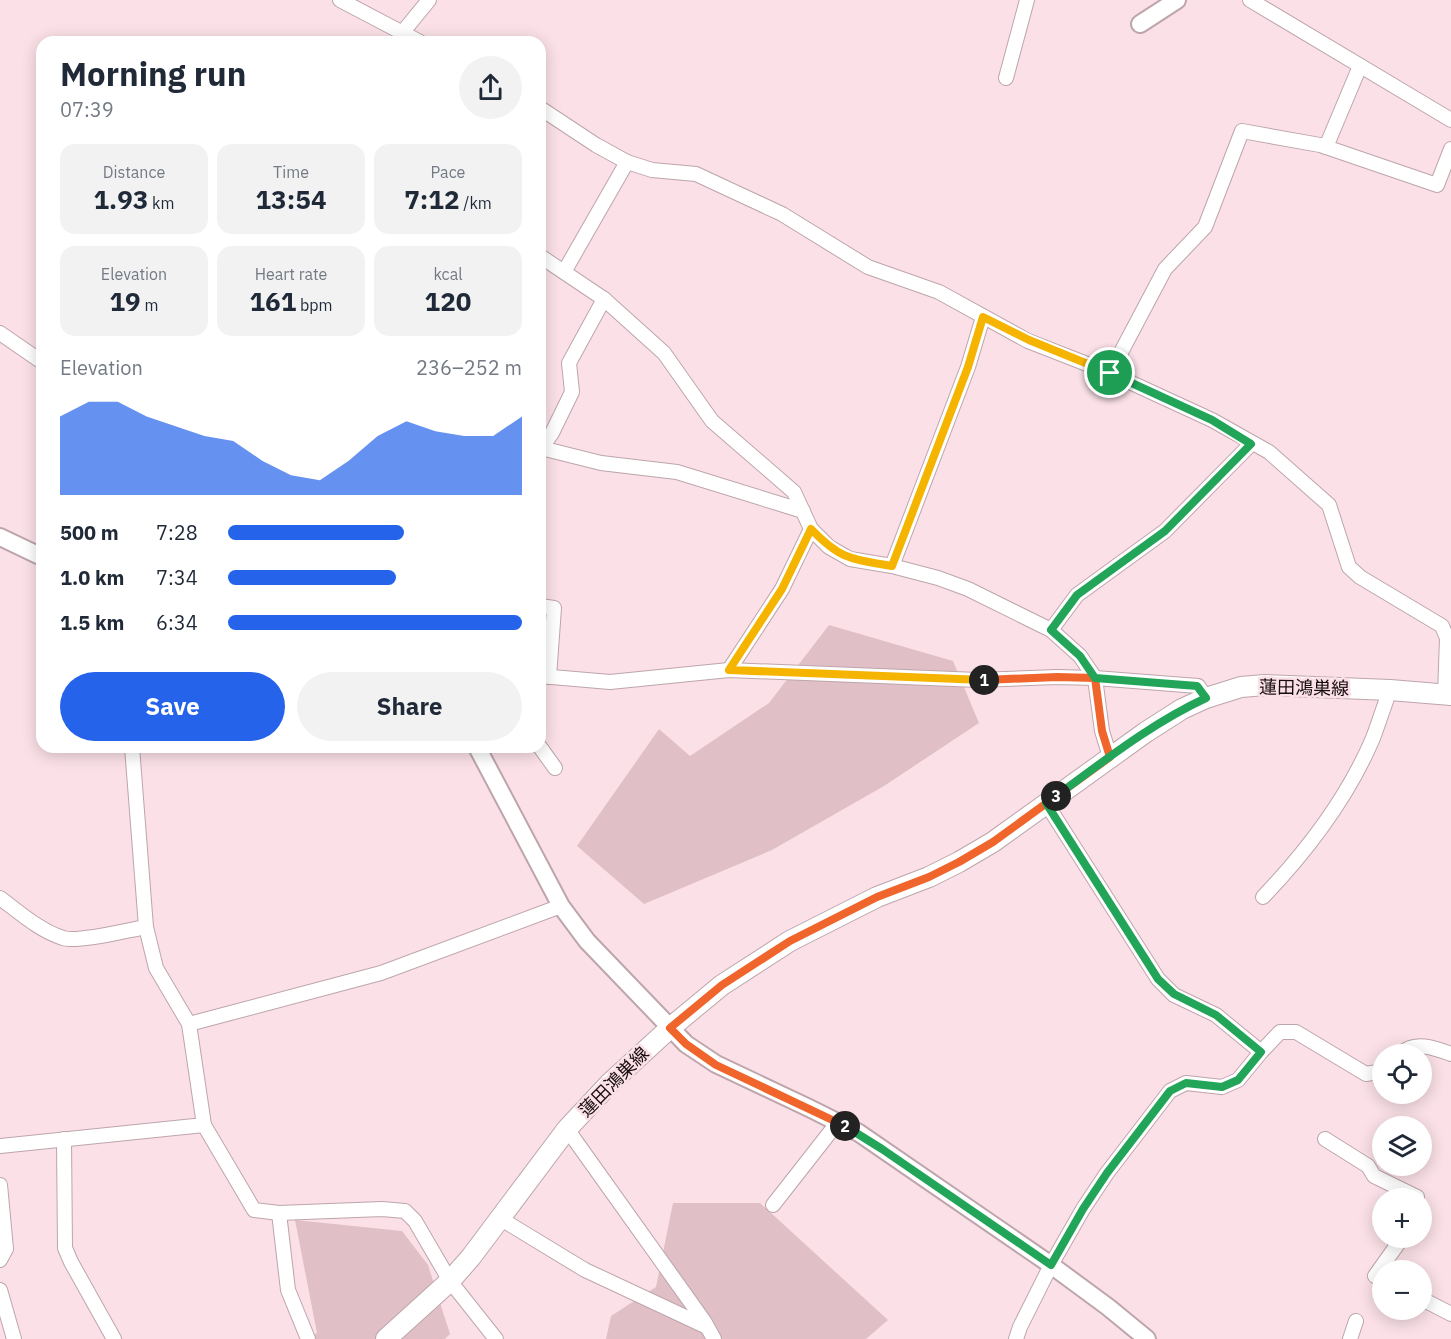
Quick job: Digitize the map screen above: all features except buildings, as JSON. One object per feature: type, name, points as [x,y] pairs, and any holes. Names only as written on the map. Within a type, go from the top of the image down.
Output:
[{"type":"main road","name":"蓮田鴻巣線","points":[[386,1339],[450,1281],[501,1219],[567,1129],[610,1083],[670,1028],[722,985],[790,941],[877,897],[929,877],[959,862],[993,842],[1110,757],[1182,709],[1206,698],[1241,687],[1265,685],[1390,690],[1448,695]]},
{"type":"street","points":[[340,0],[408,36]]},
{"type":"street","points":[[402,33],[429,0]]},
{"type":"street","points":[[1006,78],[1027,0]]},
{"type":"street","points":[[1140,24],[1177,0]]},
{"type":"street","points":[[1250,0],[1451,120]]},
{"type":"street","points":[[1326,147],[1360,66]]},
{"type":"street","points":[[546,112],[596,145],[627,162],[652,170],[696,174],[782,214],[868,267],[939,292],[1029,340],[1110,373],[1212,420],[1251,444],[1269,452],[1329,505],[1349,567],[1360,577],[1442,626],[1447,638],[1448,695]]},
{"type":"street","points":[[1110,373],[1165,269],[1204,227],[1242,131],[1326,147],[1437,185],[1451,150]]},
{"type":"street","points":[[564,272],[627,162]]},
{"type":"street","points":[[546,260],[604,299],[664,353],[712,421],[794,492],[811,529],[829,547],[850,559],[892,566],[938,578],[968,589],[1051,630],[1080,656],[1095,678],[1102,731],[1110,757]]},
{"type":"street","points":[[546,442],[572,392],[569,363],[604,299]]},
{"type":"street","points":[[892,566],[968,367],[983,317]]},
{"type":"street","points":[[0,333],[36,358]]},
{"type":"street","points":[[1051,630],[1077,595],[1165,531],[1251,444]]},
{"type":"street","points":[[546,450],[601,464],[677,472],[803,512]]},
{"type":"street","points":[[729,670],[782,589],[811,529]]},
{"type":"street","points":[[0,537],[36,554]]},
{"type":"street","points":[[546,607],[554,608],[546,662]]},
{"type":"street","points":[[546,676],[610,682],[729,670],[978,680],[1095,678],[1197,686],[1206,698]]},
{"type":"street","points":[[1263,897],[1294,865],[1332,810],[1372,739],[1390,690]]},
{"type":"street","points":[[132,753],[146,927],[156,968],[189,1024],[204,1125],[254,1210],[279,1213],[381,1209],[405,1211],[415,1221],[450,1281],[496,1339]]},
{"type":"street","points":[[480,753],[561,906],[587,941],[686,1044],[716,1065],[838,1122],[882,1149],[1051,1265],[1147,1339]]},
{"type":"street","points":[[544,753],[555,768]]},
{"type":"street","points":[[1046,803],[1158,979],[1174,994],[1216,1015],[1261,1052]]},
{"type":"street","points":[[0,898],[41,928],[64,939],[81,939],[146,927]]},
{"type":"street","points":[[189,1024],[381,973],[561,906]]},
{"type":"street","points":[[1017,1339],[1020,1327],[1051,1265],[1083,1209],[1107,1173],[1170,1091],[1186,1083],[1222,1087],[1238,1080],[1280,1032],[1296,1032],[1366,1074],[1372,1073]]},
{"type":"street","points":[[1432,1049],[1451,1054]]},
{"type":"street","points":[[772,1205],[838,1122]]},
{"type":"street","points":[[0,1146],[204,1125]]},
{"type":"street","points":[[567,1129],[711,1333]]},
{"type":"street","points":[[1325,1138],[1368,1166],[1374,1176],[1399,1188]]},
{"type":"street","points":[[64,1139],[65,1248],[70,1262],[114,1339]]},
{"type":"street","points":[[0,1185],[6,1249],[0,1260]]},
{"type":"street","points":[[279,1213],[288,1290],[308,1339]]},
{"type":"street","points":[[501,1219],[585,1270],[711,1333]]},
{"type":"street","points":[[0,1290],[14,1339]]},
{"type":"street","points":[[1432,1304],[1451,1314]]},
{"type":"street","points":[[1350,1339],[1356,1321]]},
{"type":"shaded area","points":[[829,625],[953,661],[979,723],[884,786],[772,850],[644,904],[577,846],[659,729],[690,756],[769,703]]},
{"type":"shaded area","points":[[673,1203],[760,1203],[888,1320],[866,1339],[606,1339],[611,1316],[656,1287]]},
{"type":"shaded area","points":[[295,1220],[402,1231],[428,1265],[450,1334],[445,1339],[306,1339],[317,1333]]},
{"type":"route","points":[[1110,373],[1029,340],[983,317],[968,367],[892,566],[850,559],[829,547],[811,529],[782,589],[729,670],[978,680],[1095,678],[1102,731],[1110,757],[1046,803],[993,842],[959,862],[929,877],[877,897],[790,941],[722,985],[670,1028],[686,1044],[716,1065],[859,1134],[1051,1265],[1107,1173],[1170,1091],[1186,1083],[1222,1087],[1238,1080],[1261,1052],[1216,1015],[1174,994],[1158,979],[1046,803],[1146,732],[1182,709],[1206,698],[1197,686],[1095,678],[1080,656],[1051,630],[1077,595],[1165,531],[1251,444],[1212,420],[1110,373]]}]
